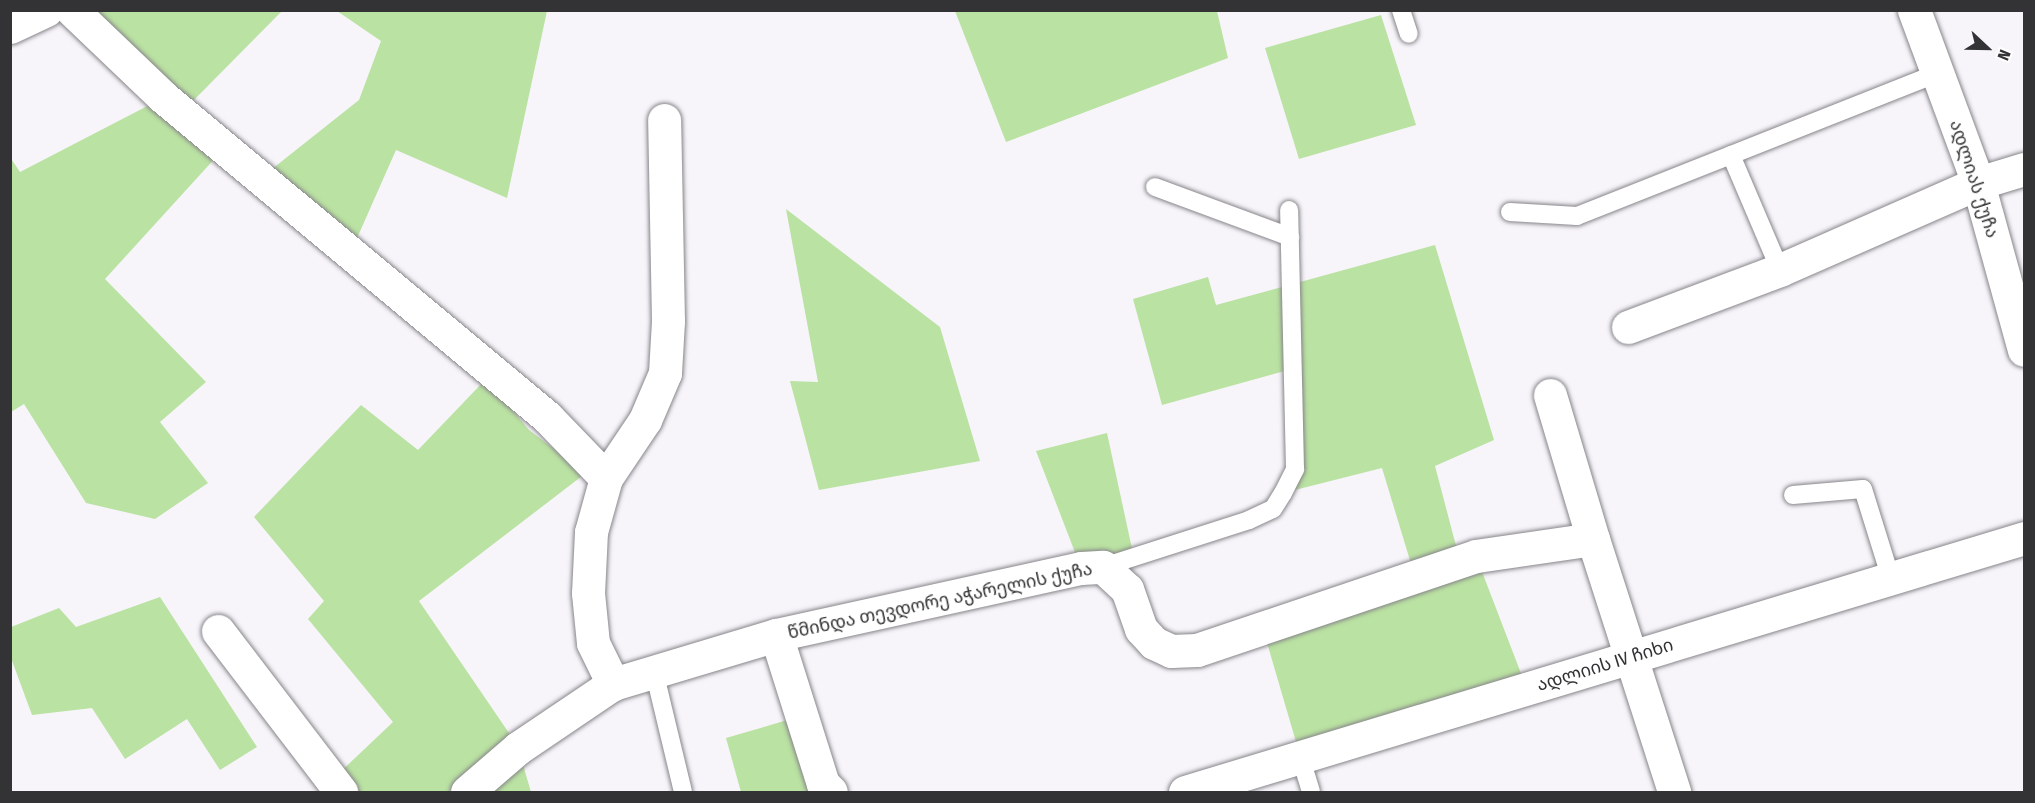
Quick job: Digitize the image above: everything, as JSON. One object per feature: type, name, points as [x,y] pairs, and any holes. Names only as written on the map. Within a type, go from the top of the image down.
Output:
[{"type":"street","points":[[10,27],[46,10]]},
{"type":"street","points":[[72,10],[163,98],[547,417],[606,478]]},
{"type":"street","name":"ადლიას ქუჩა","points":[[1914,10],[1978,183],[2025,350]]},
{"type":"street","points":[[613,684],[593,644],[588,593],[591,532],[606,478],[645,420],[665,373],[668,321],[664,120]]},
{"type":"street","points":[[1628,327],[1780,270],[1978,183],[2025,169]]},
{"type":"street","points":[[1550,395],[1593,539],[1674,792]]},
{"type":"street","name":"ადლიის IV ჩიხი","points":[[1185,792],[2025,538]]},
{"type":"street","name":"წმინდა თევდორე აჭარელის ქუჩა","points":[[467,792],[518,748],[613,684],[776,635],[1081,568],[1103,567],[1127,589],[1141,629],[1154,643],[1171,651],[1197,650],[1476,556],[1593,539]]},
{"type":"street","points":[[218,631],[341,792]]},
{"type":"street","points":[[776,635],[823,784],[831,792]]},
{"type":"lane","points":[[1401,10],[1409,34]]},
{"type":"lane","points":[[1510,212],[1577,216],[1938,73]]},
{"type":"lane","points":[[1731,155],[1780,270]]},
{"type":"lane","points":[[1155,187],[1290,237]]},
{"type":"lane","points":[[1103,567],[1249,520],[1273,509],[1283,493],[1294,469],[1289,210]]},
{"type":"lane","points":[[1793,495],[1863,489],[1891,579]]},
{"type":"lane","points":[[654,671],[683,792]]},
{"type":"lane","points":[[1300,759],[1311,792]]},
{"type":"green space","points":[[88,10],[282,11],[188,106]]},
{"type":"green space","points":[[337,11],[547,11],[507,198],[396,150],[354,245],[267,173],[359,100],[381,41]]},
{"type":"green space","points":[[955,11],[1217,11],[1228,58],[1006,142]]},
{"type":"green space","points":[[1381,15],[1416,125],[1299,159],[1265,48]]},
{"type":"green space","points":[[159,100],[218,155],[105,279],[206,382],[160,422],[208,483],[155,519],[86,503],[24,404],[11,412],[10,157],[20,172]]},
{"type":"green space","points":[[786,209],[940,327],[980,461],[819,490],[790,381],[818,382]]},
{"type":"green space","points":[[1435,245],[1494,440],[1435,466],[1460,561],[1476,556],[1527,689],[1301,759],[1263,629],[1415,577],[1382,468],[1283,493],[1295,469],[1292,369],[1162,405],[1133,299],[1208,277],[1216,305]]},
{"type":"green space","points":[[486,379],[529,430],[586,473],[419,601],[513,739],[448,792],[349,792],[335,777],[393,722],[308,619],[324,601],[254,517],[361,405],[418,450]]},
{"type":"green space","points":[[1107,433],[1134,558],[1081,568],[1036,451]]},
{"type":"green space","points":[[160,597],[257,747],[220,770],[187,719],[125,759],[92,708],[32,715],[11,658],[11,627],[59,608],[76,627]]},
{"type":"green space","points":[[791,719],[812,792],[741,792],[726,738]]},
{"type":"green space","points":[[518,748],[531,792],[467,792]]}]
